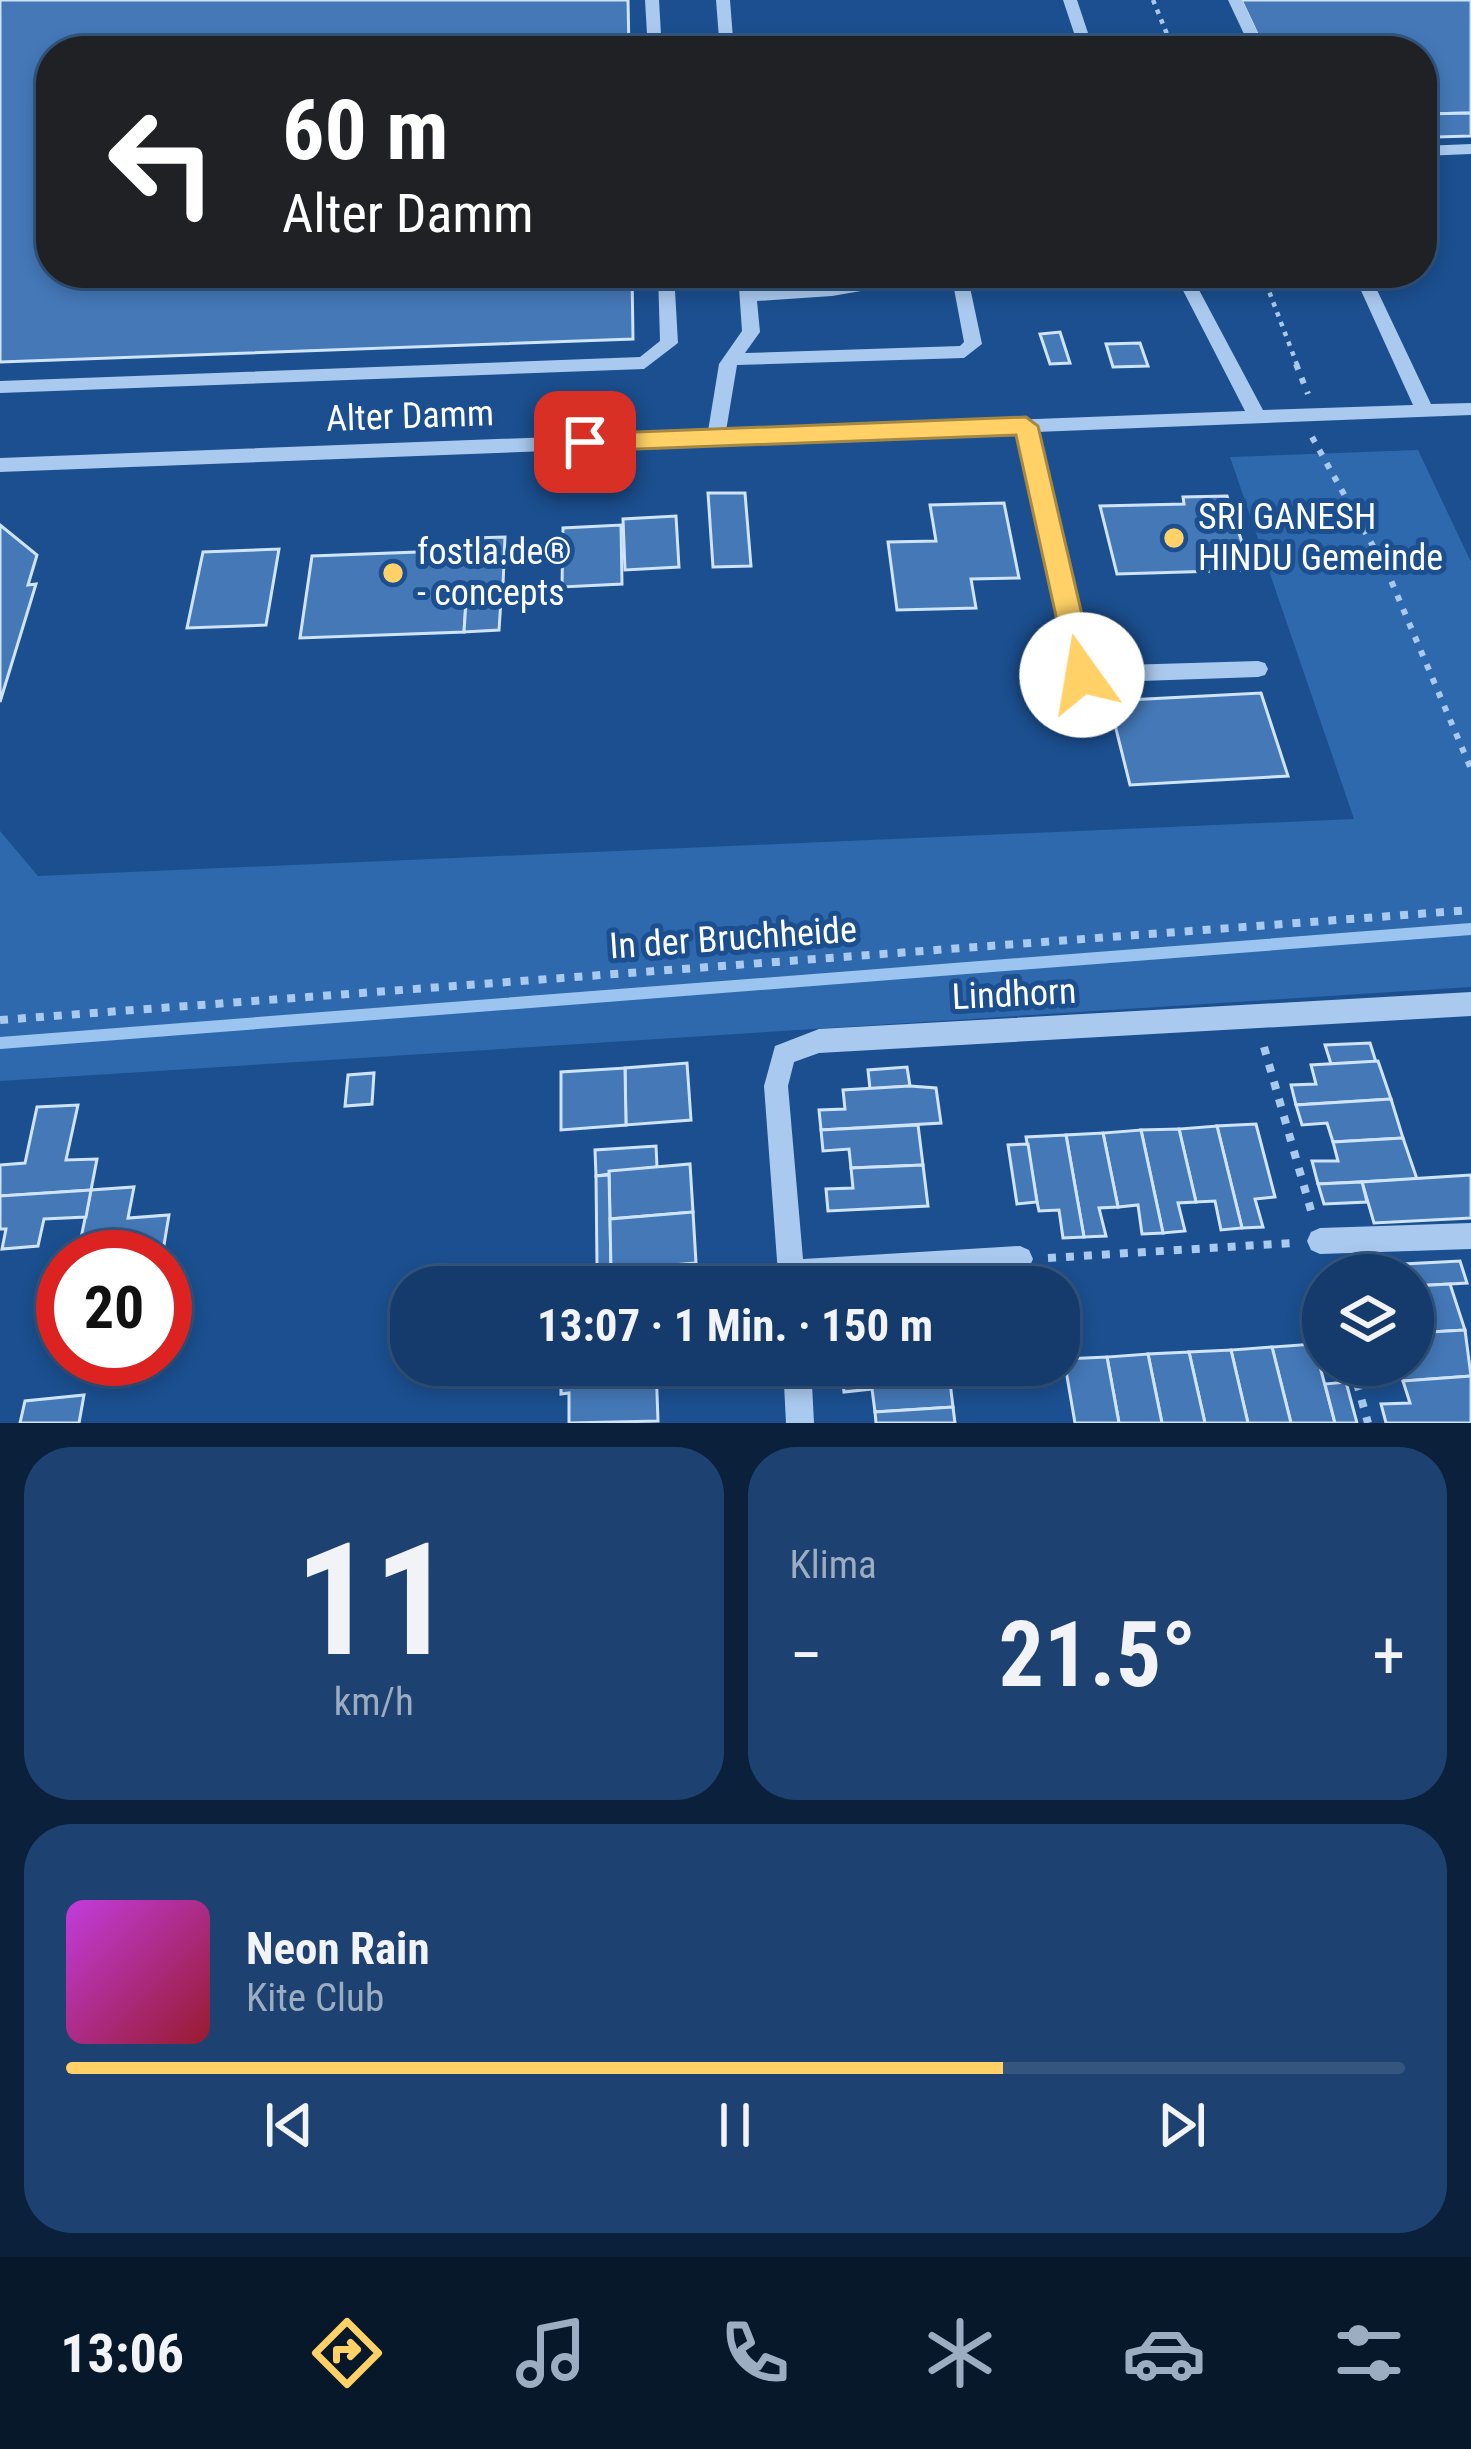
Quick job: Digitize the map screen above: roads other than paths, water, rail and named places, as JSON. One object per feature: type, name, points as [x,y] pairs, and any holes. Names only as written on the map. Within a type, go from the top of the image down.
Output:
[{"type":"street","points":[[652,0],[654,36]]},
{"type":"street","points":[[723,0],[726,36]]},
{"type":"street","points":[[1070,0],[1083,36]]},
{"type":"street","points":[[1235,0],[1252,36]]},
{"type":"street","points":[[1437,150],[1471,149]]},
{"type":"street","points":[[0,387],[644,363],[669,343],[667,288]]},
{"type":"street","points":[[716,438],[732,358],[751,332],[747,288]]},
{"type":"street","points":[[748,296],[844,288]]},
{"type":"street","points":[[732,358],[964,352],[973,344],[961,288]]},
{"type":"street","points":[[1190,288],[1258,417]]},
{"type":"street","points":[[1368,288],[1425,411]]},
{"type":"street","name":"Alter Damm","points":[[0,465],[1471,409]]},
{"type":"street","points":[[1026,426],[1082,675],[1258,669]]},
{"type":"street","name":"Lindhorn","points":[[791,1266],[776,1086],[784,1054],[819,1041],[1471,1004]]},
{"type":"street","points":[[1320,1241],[1471,1237]]},
{"type":"street","name":"Lindhorn","points":[[944,1266],[1020,1259]]},
{"type":"street","points":[[798,1386],[800,1423]]},
{"type":"waterway","points":[[0,1043],[1471,929]]},
{"type":"place","name":"SRI GANESH HINDU Gemeinde","points":[[1174,538]]},
{"type":"place","name":"fostla.de® - concepts","points":[[393,573]]}]
